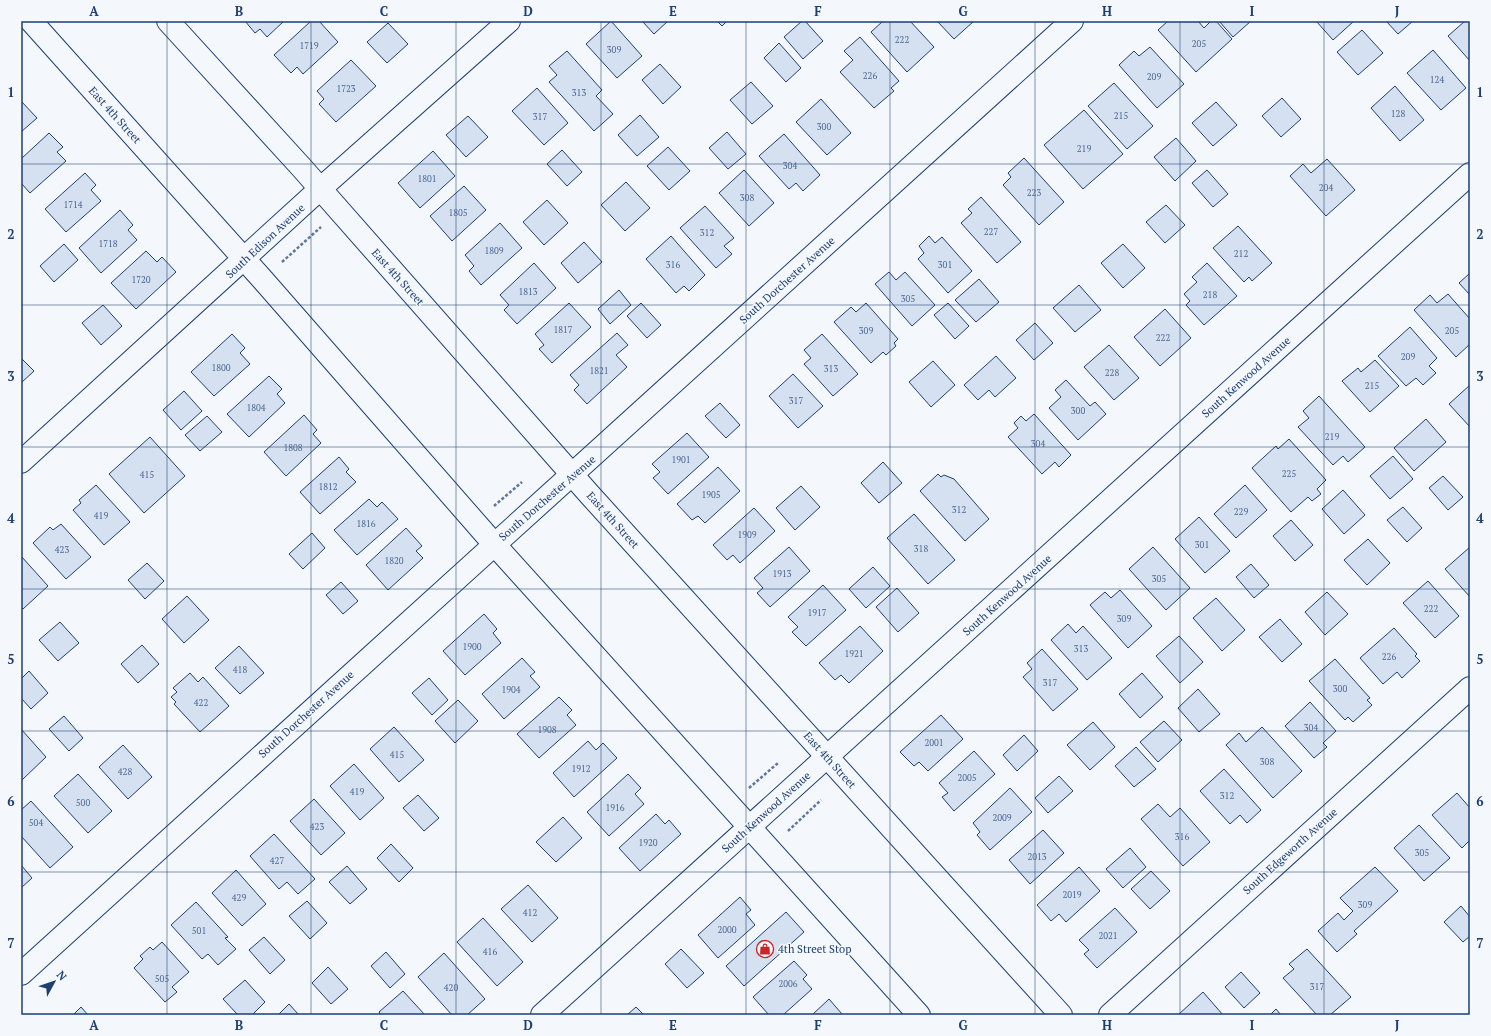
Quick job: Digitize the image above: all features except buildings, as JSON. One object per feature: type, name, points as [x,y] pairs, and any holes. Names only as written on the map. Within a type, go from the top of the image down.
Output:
[{"type":"street","name":"East 4th Street","points":[[31,21],[46,29],[244,260],[494,544],[919,1015]]},
{"type":"street","name":"East 4th Street","points":[[168,21],[320,189],[827,758],[1061,1015]]},
{"type":"street","name":"South Edison Avenue","points":[[21,462],[320,189],[509,21]]},
{"type":"street","name":"South Dorchester Avenue","points":[[21,974],[1072,21]]},
{"type":"street","name":"South Kenwood Avenue","points":[[542,1015],[1470,174]]},
{"type":"street","name":"South Edgeworth Avenue","points":[[1110,1015],[1470,688]]},
{"type":"path","points":[[277,267],[324,224]]},
{"type":"path","points":[[494,506],[524,480]]},
{"type":"path","points":[[746,791],[779,762]]},
{"type":"path","points":[[786,833],[826,795]]},
{"type":"place","name":"4th Street Stop","points":[[765,949]]}]
